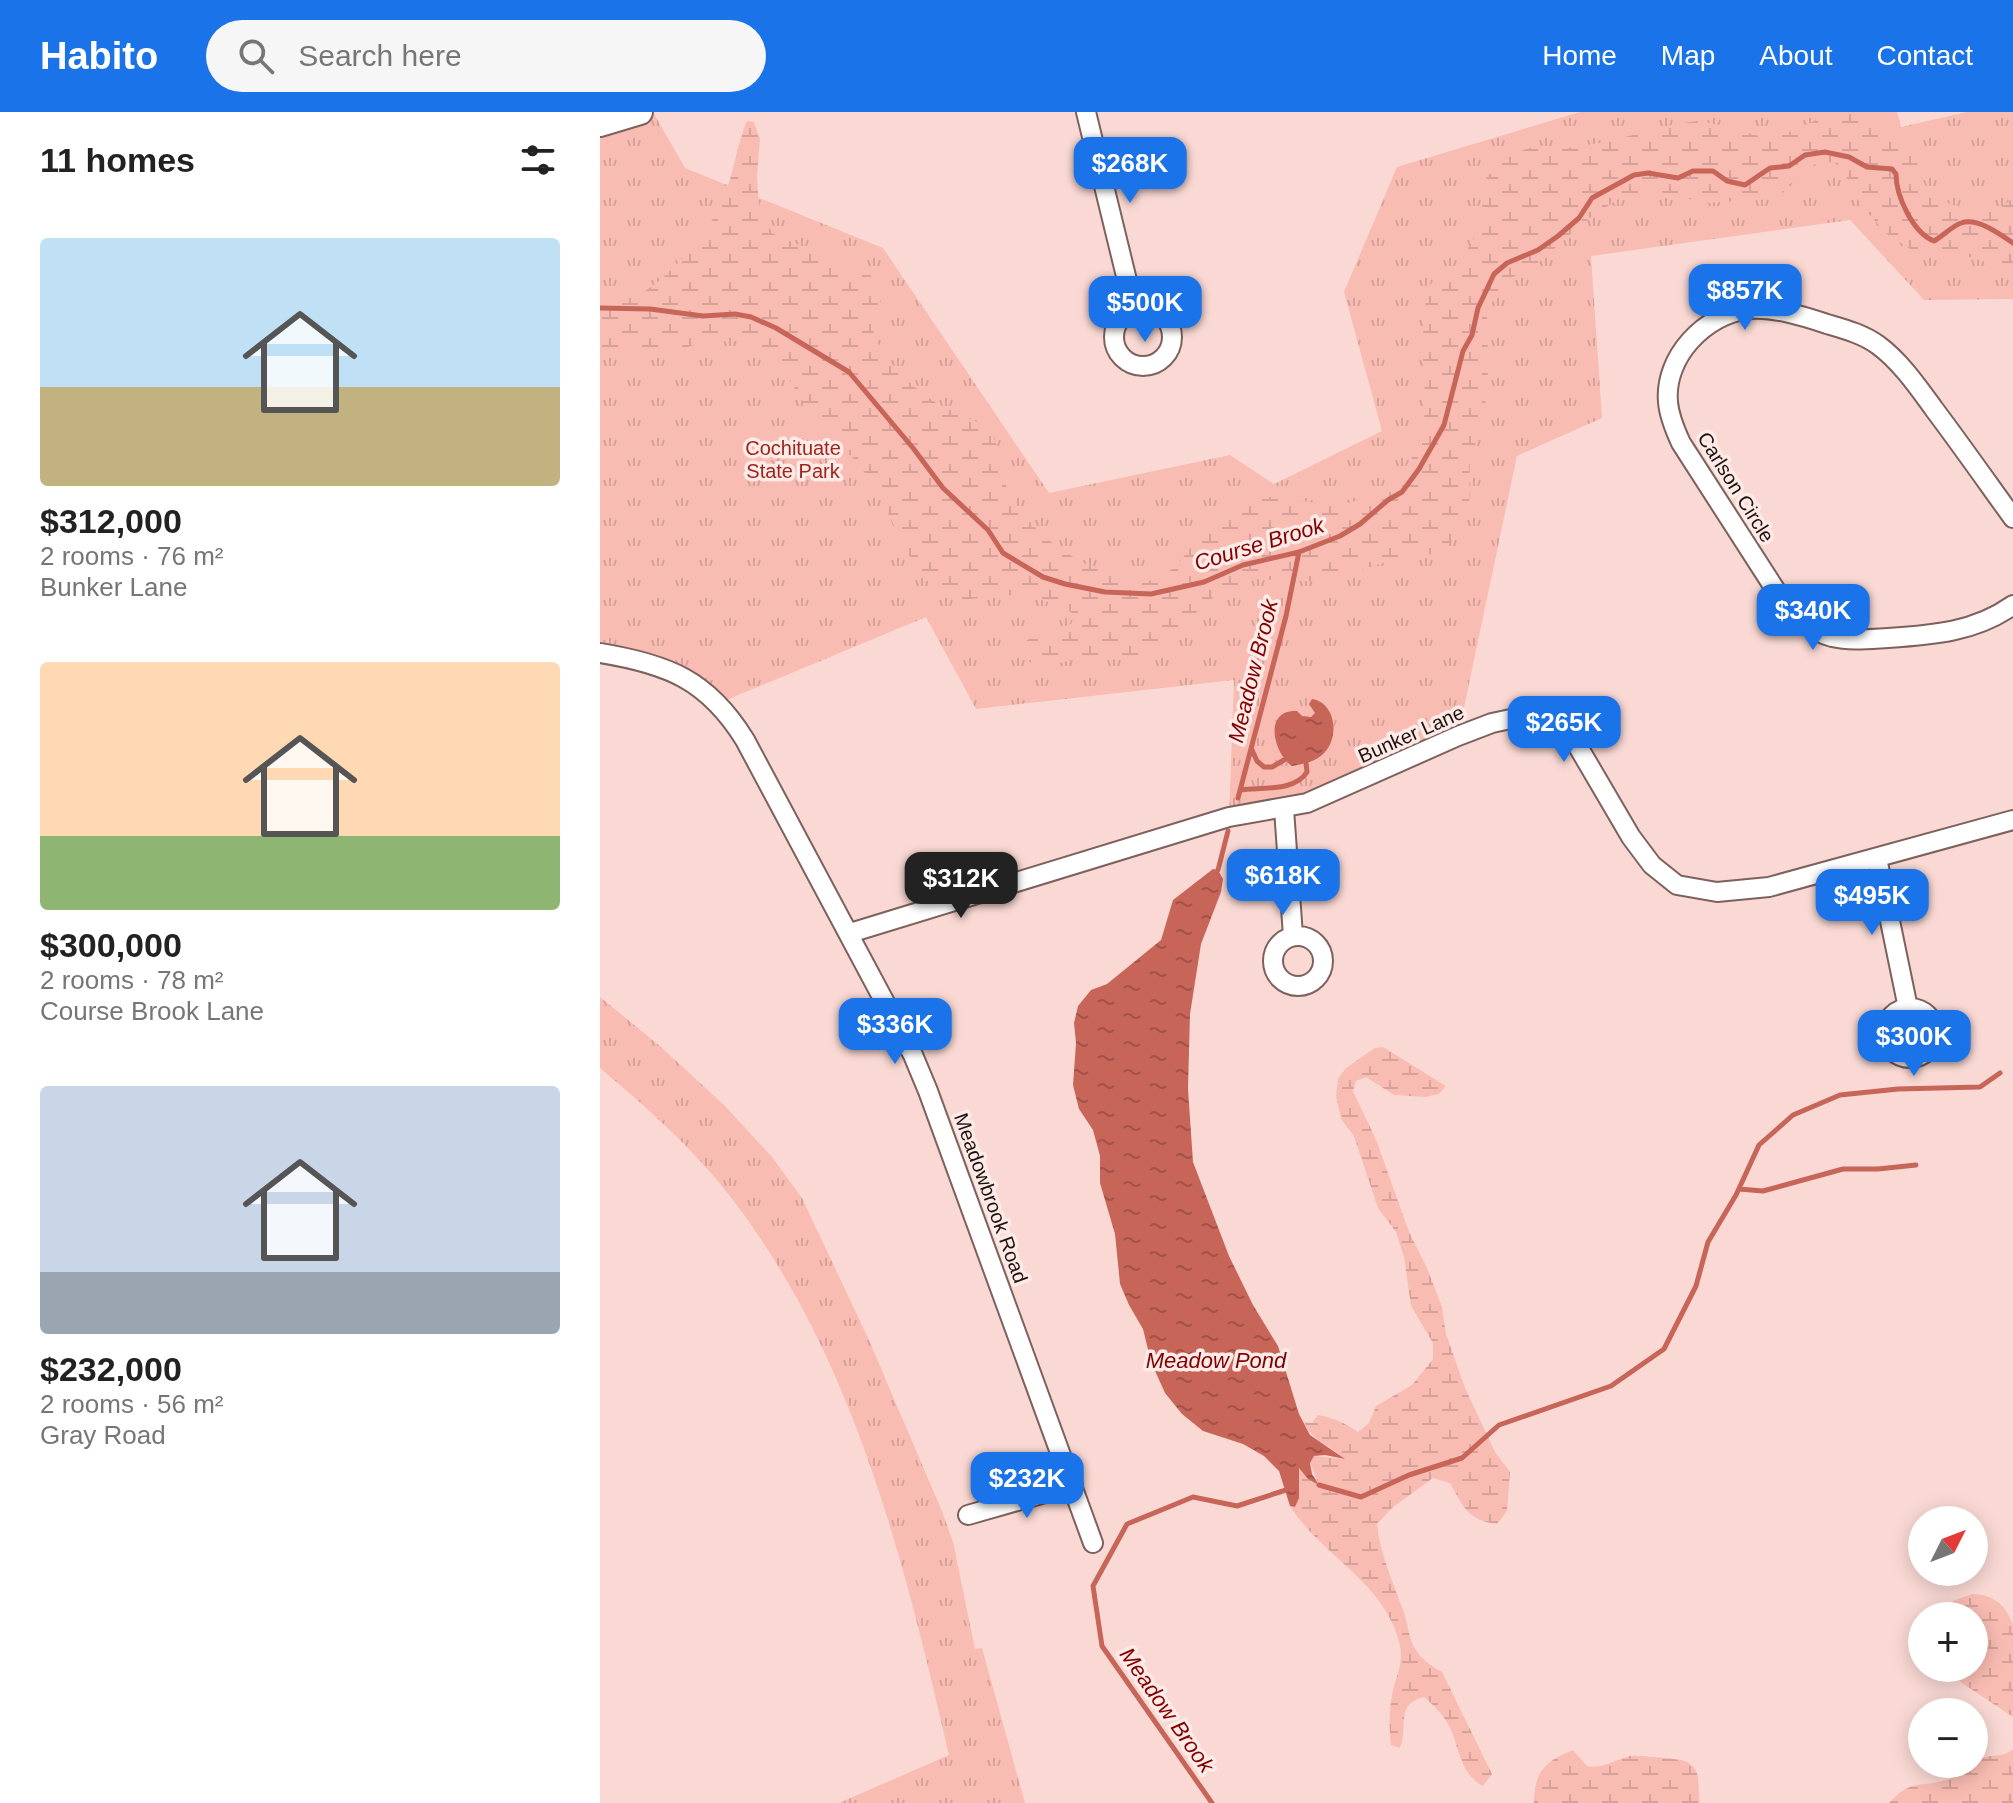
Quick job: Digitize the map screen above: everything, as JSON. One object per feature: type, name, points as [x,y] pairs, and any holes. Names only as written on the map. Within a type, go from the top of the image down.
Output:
[{"type":"street","points":[[600,124],[640,112]]},
{"type":"street","points":[[1086,112],[1134,309]]},
{"type":"street","name":"Carlson Circle","points":[[2013,518],[1905,373],[1877,344],[1862,336],[1792,314],[1750,309],[1728,314],[1708,324],[1678,357],[1670,377],[1668,401],[1672,423],[1681,443],[1782,600],[1813,629],[1852,640],[1934,635],[1959,631],[1983,622],[2013,605]]},
{"type":"street","name":"Meadowbrook Road","points":[[600,653],[645,661],[704,689],[719,703],[745,740],[850,933],[928,1091],[1093,1543]]},
{"type":"street","name":"Bunker Lane","points":[[850,933],[1229,817],[1284,809],[1328,795],[1476,728],[1525,716],[1543,718],[1560,725],[1573,738],[1631,837],[1652,865],[1677,885],[1717,892],[1769,887],[2013,820]]},
{"type":"street","points":[[1284,809],[1293,936]]},
{"type":"street","points":[[1877,858],[1908,1008]]},
{"type":"street","points":[[968,1515],[1073,1485]]},
{"type":"green space","name":"Cochituate State Park","points":[[640,112],[653,112],[685,168],[883,248],[1049,493],[1230,455],[1274,484],[1382,431],[1344,292],[1397,167],[1580,112],[1897,112],[1901,127],[1967,112],[2013,112],[2013,299],[1924,300],[1850,220],[1591,256],[1602,418],[1517,456],[1458,736],[1328,795],[1229,817],[1234,680],[976,709],[926,617],[719,703],[704,689],[600,653],[600,124]]},
{"type":"green space","points":[[1853,112],[1872,120],[1899,141],[1919,167],[1926,188],[1940,199],[1977,211],[1992,211],[2013,198],[2013,276],[2007,278],[1983,261],[1959,254],[1938,256],[1912,250],[1887,234],[1865,210],[1849,187],[1846,173],[1835,163],[1821,161],[1801,172],[1780,196],[1761,200],[1702,203],[1651,191],[1620,198],[1588,219],[1539,262],[1503,285],[1487,310],[1488,372],[1484,422],[1470,456],[1469,514],[1455,539],[1436,554],[1405,556],[1323,582],[1258,579],[1223,590],[1202,606],[1163,650],[1144,660],[1079,659],[1044,666],[1031,663],[1021,654],[1027,640],[1071,624],[1075,615],[1060,605],[1033,598],[1006,595],[961,600],[939,593],[915,568],[873,483],[811,416],[782,367],[759,349],[736,341],[707,342],[668,352],[600,352],[600,297],[631,298],[655,284],[680,261],[718,210],[747,121],[754,122],[760,139],[757,176],[759,207],[772,233],[869,274],[879,284],[880,302],[874,328],[880,348],[897,370],[919,390],[941,406],[977,422],[989,431],[998,449],[1005,483],[1012,499],[1046,538],[1076,558],[1126,581],[1149,581],[1165,574],[1178,563],[1211,522],[1241,501],[1277,497],[1325,504],[1349,503],[1381,488],[1410,462],[1422,431],[1424,415],[1423,341],[1427,287],[1461,261],[1477,233],[1486,178],[1503,160],[1528,148],[1557,150],[1698,121],[1758,136],[1780,136],[1824,117]]},
{"type":"green space","points":[[600,997],[661,1047],[725,1106],[772,1157],[802,1198],[868,1338],[941,1509],[953,1542],[975,1649],[982,1648],[1025,1803],[839,1803],[949,1755],[893,1535],[842,1391],[810,1323],[772,1257],[729,1195],[700,1160],[600,1068]]},
{"type":"green space","points":[[1383,1047],[1446,1086],[1439,1094],[1425,1097],[1394,1095],[1366,1077],[1356,1081],[1353,1091],[1377,1142],[1409,1232],[1442,1307],[1446,1334],[1465,1388],[1495,1452],[1510,1472],[1507,1511],[1497,1524],[1473,1516],[1450,1483],[1433,1478],[1392,1508],[1377,1524],[1384,1557],[1412,1643],[1423,1659],[1442,1672],[1492,1774],[1483,1786],[1469,1774],[1444,1718],[1424,1697],[1409,1705],[1406,1711],[1400,1748],[1391,1745],[1390,1708],[1401,1659],[1393,1624],[1368,1587],[1318,1540],[1290,1506],[1295,1507],[1299,1467],[1318,1483],[1310,1462],[1314,1456],[1343,1459],[1312,1435],[1304,1422],[1312,1423],[1318,1415],[1339,1421],[1358,1432],[1369,1423],[1376,1406],[1412,1385],[1433,1359],[1433,1343],[1411,1306],[1404,1257],[1396,1232],[1378,1208],[1354,1136],[1341,1119],[1336,1096],[1338,1079],[1346,1068],[1375,1048]]},
{"type":"green space","points":[[1972,1594],[1986,1596],[1998,1602],[2007,1612],[2013,1625],[2013,1717],[1961,1682],[1988,1682],[1988,1602],[1953,1601]]},
{"type":"green space","points":[[2013,1749],[2013,1803],[1889,1803],[1904,1790],[1916,1785],[1953,1778],[1988,1778],[1988,1757]]},
{"type":"green space","points":[[1573,1750],[1587,1766],[1593,1767],[1630,1756],[1687,1762],[1697,1774],[1700,1803],[1534,1803],[1536,1783],[1543,1769]]},
{"type":"water","points":[[1312,699],[1327,707],[1331,715],[1332,740],[1319,757],[1292,766],[1280,752],[1275,724],[1286,712],[1297,711],[1302,716],[1311,717],[1315,713],[1309,704]]},
{"type":"water","name":"Meadow Pond","points":[[1213,869],[1218,870],[1223,879],[1221,892],[1201,944],[1190,1014],[1188,1089],[1193,1162],[1229,1256],[1278,1346],[1299,1414],[1310,1435],[1345,1459],[1314,1456],[1310,1463],[1319,1485],[1308,1479],[1299,1468],[1299,1498],[1295,1507],[1290,1506],[1279,1471],[1264,1456],[1243,1444],[1203,1431],[1182,1414],[1165,1393],[1151,1362],[1143,1329],[1120,1284],[1115,1234],[1100,1183],[1100,1156],[1093,1130],[1079,1109],[1073,1085],[1074,1023],[1078,1006],[1091,990],[1107,984],[1161,940],[1173,900]]},
{"type":"waterway","name":"Course Brook","points":[[600,308],[650,309],[703,316],[735,314],[776,328],[849,372],[943,488],[988,530],[1003,553],[1043,577],[1065,584],[1105,592],[1151,594],[1204,582],[1243,565],[1299,552],[1340,536],[1402,492],[1444,425],[1463,351],[1494,274],[1507,263],[1538,250],[1558,236],[1579,218],[1592,198],[1634,175],[1648,173],[1678,178],[1693,171],[1713,171],[1727,181],[1745,185],[1770,168],[1789,166],[1805,155],[1825,152],[1849,157],[1867,167],[1892,169],[1907,213],[1919,230],[1934,241],[1954,226],[1974,222],[2013,243]]},
{"type":"waterway","name":"Meadow Brook","points":[[1238,798],[1286,616],[1299,552]]},
{"type":"waterway","points":[[1252,750],[1264,767],[1272,767],[1284,760]]},
{"type":"waterway","points":[[1240,790],[1294,783],[1307,772],[1306,763]]},
{"type":"waterway","name":"Meadow Brook","points":[[1218,870],[1228,831]]},
{"type":"waterway","points":[[1319,1485],[1361,1497],[1409,1475],[1462,1458],[1499,1425],[1611,1386],[1664,1349],[1696,1286],[1708,1242],[1736,1195],[1759,1145],[1793,1115],[1840,1095],[1898,1089],[1980,1087],[2000,1073]]},
{"type":"waterway","points":[[1739,1189],[1763,1191],[1843,1169],[1916,1165]]},
{"type":"waterway","name":"Meadow Brook","points":[[1212,1803],[1102,1646],[1093,1586],[1127,1524],[1193,1497],[1237,1506],[1286,1490]]}]
